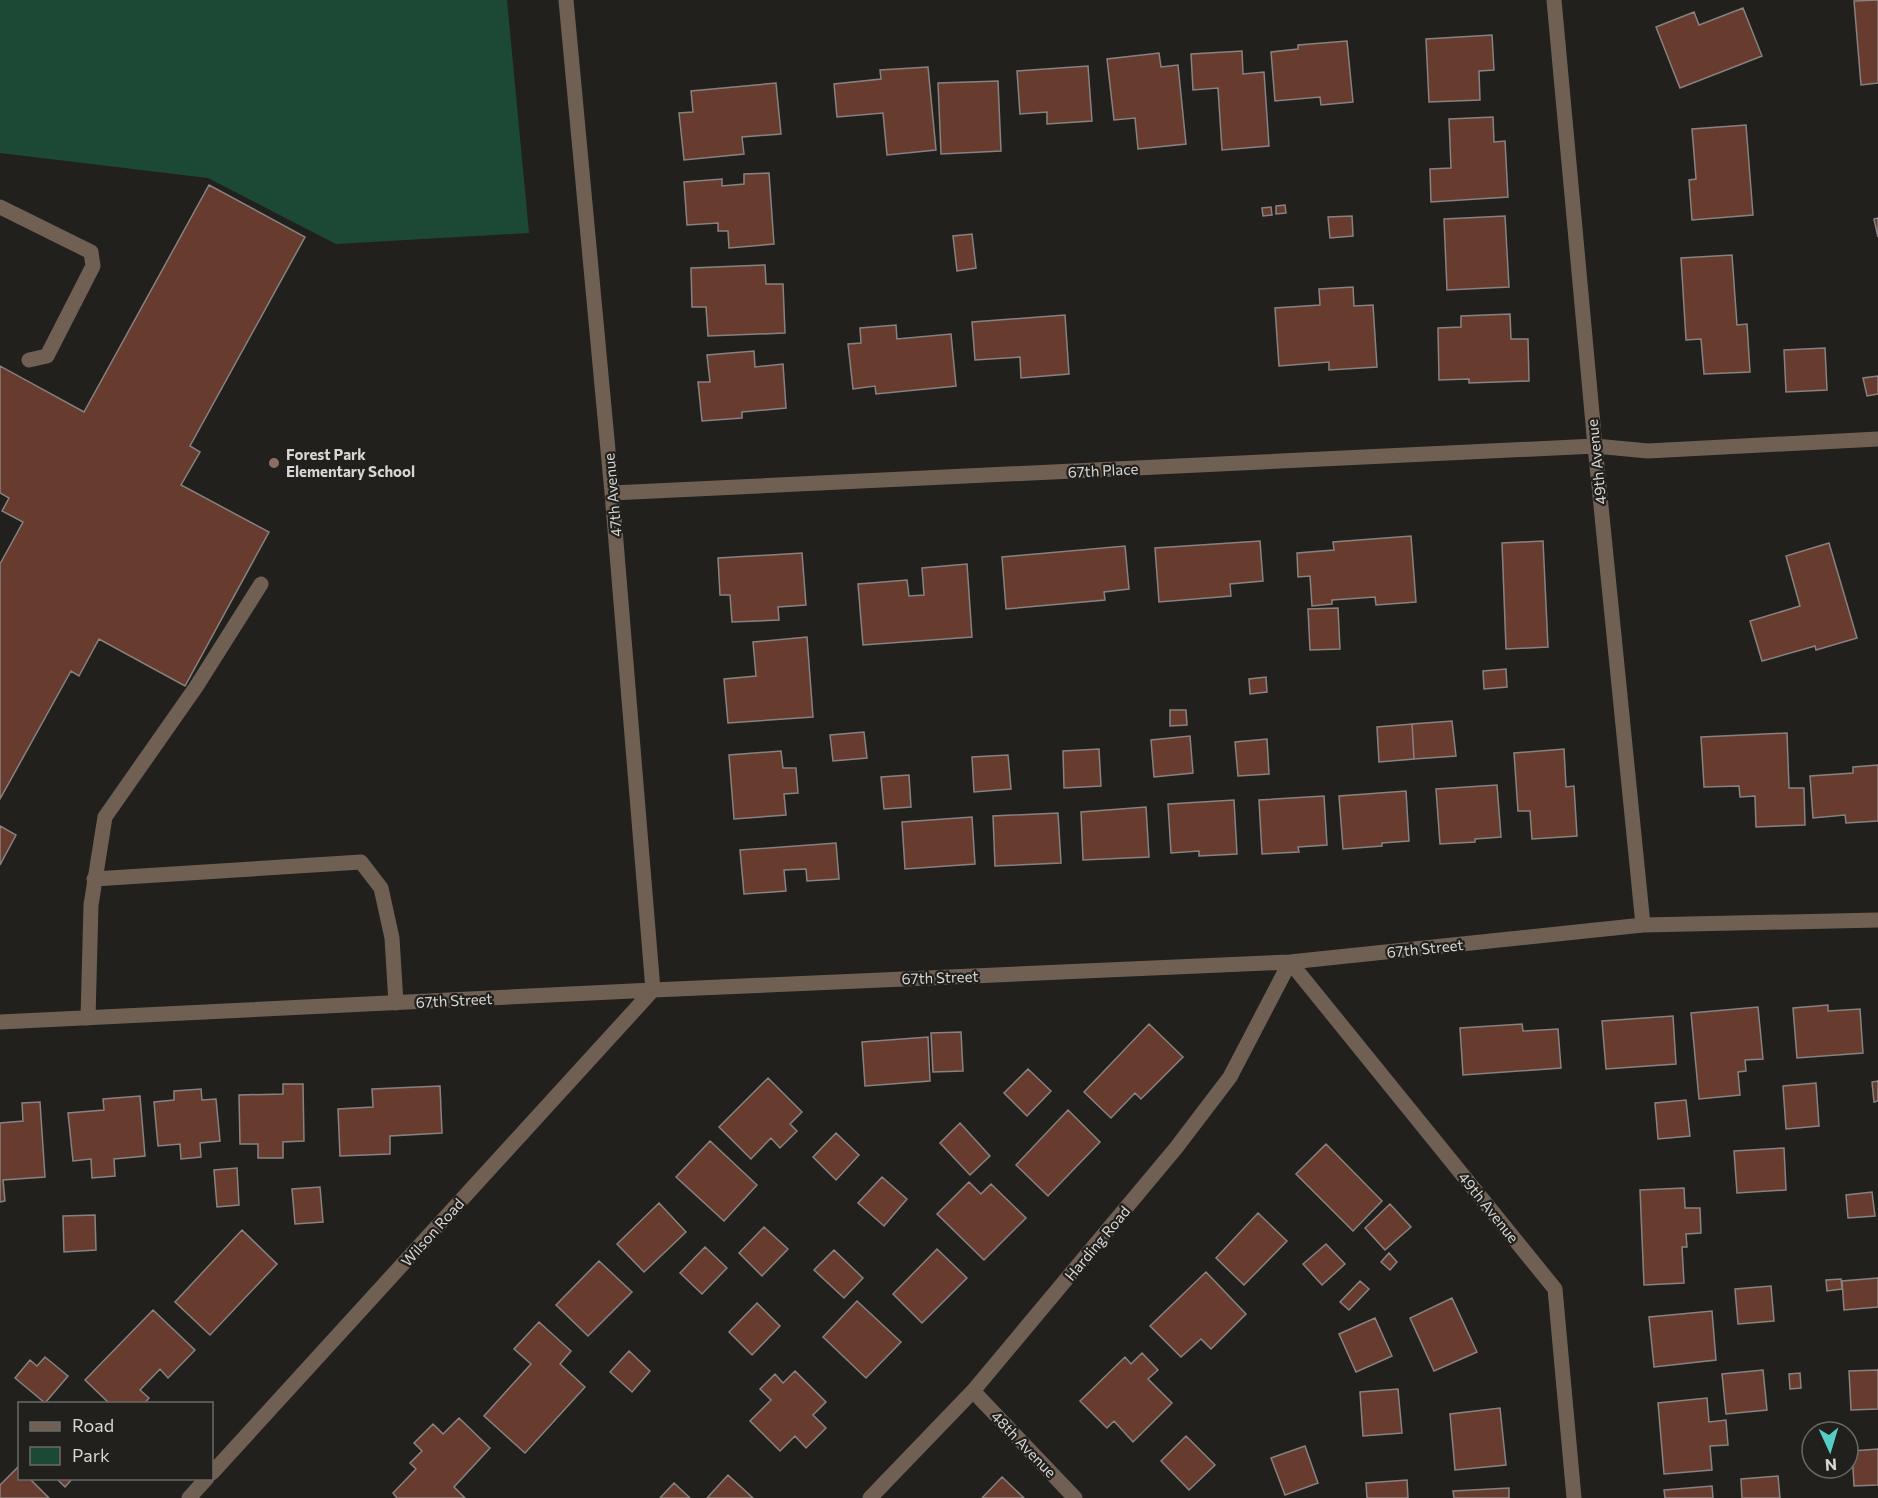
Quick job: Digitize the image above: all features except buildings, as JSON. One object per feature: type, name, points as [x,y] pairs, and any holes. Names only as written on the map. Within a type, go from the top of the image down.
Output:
[{"type":"street","name":"47th Avenue","points":[[567,0],[612,493],[653,990]]},
{"type":"street","name":"49th Avenue","points":[[1554,0],[1594,446],[1643,924]]},
{"type":"street","points":[[0,207],[91,252],[93,266],[47,356],[29,360]]},
{"type":"street","name":"67th Place","points":[[612,493],[1594,446],[1648,451],[1878,439]]},
{"type":"street","points":[[88,1018],[91,905],[105,817],[196,687],[261,584]]},
{"type":"street","points":[[94,879],[361,862],[381,888],[392,938],[396,1003]]},
{"type":"street","name":"67th Street","points":[[0,1022],[1290,962],[1643,924],[1878,920]]},
{"type":"street","name":"49th Avenue","points":[[1290,962],[1556,1289],[1575,1498]]},
{"type":"street","name":"Harding Road","points":[[870,1498],[973,1391],[1176,1148],[1230,1077],[1290,962]]},
{"type":"street","name":"Wilson Road","points":[[213,1472],[653,990]]},
{"type":"street","name":"48th Avenue","points":[[973,1391],[1075,1498]]},
{"type":"street","points":[[189,1498],[206,1480]]},
{"type":"green space","points":[[0,0],[507,0],[529,233],[336,244],[208,178],[0,153]]},
{"type":"place","name":"Forest Park Elementary School","points":[[274,463]]}]
